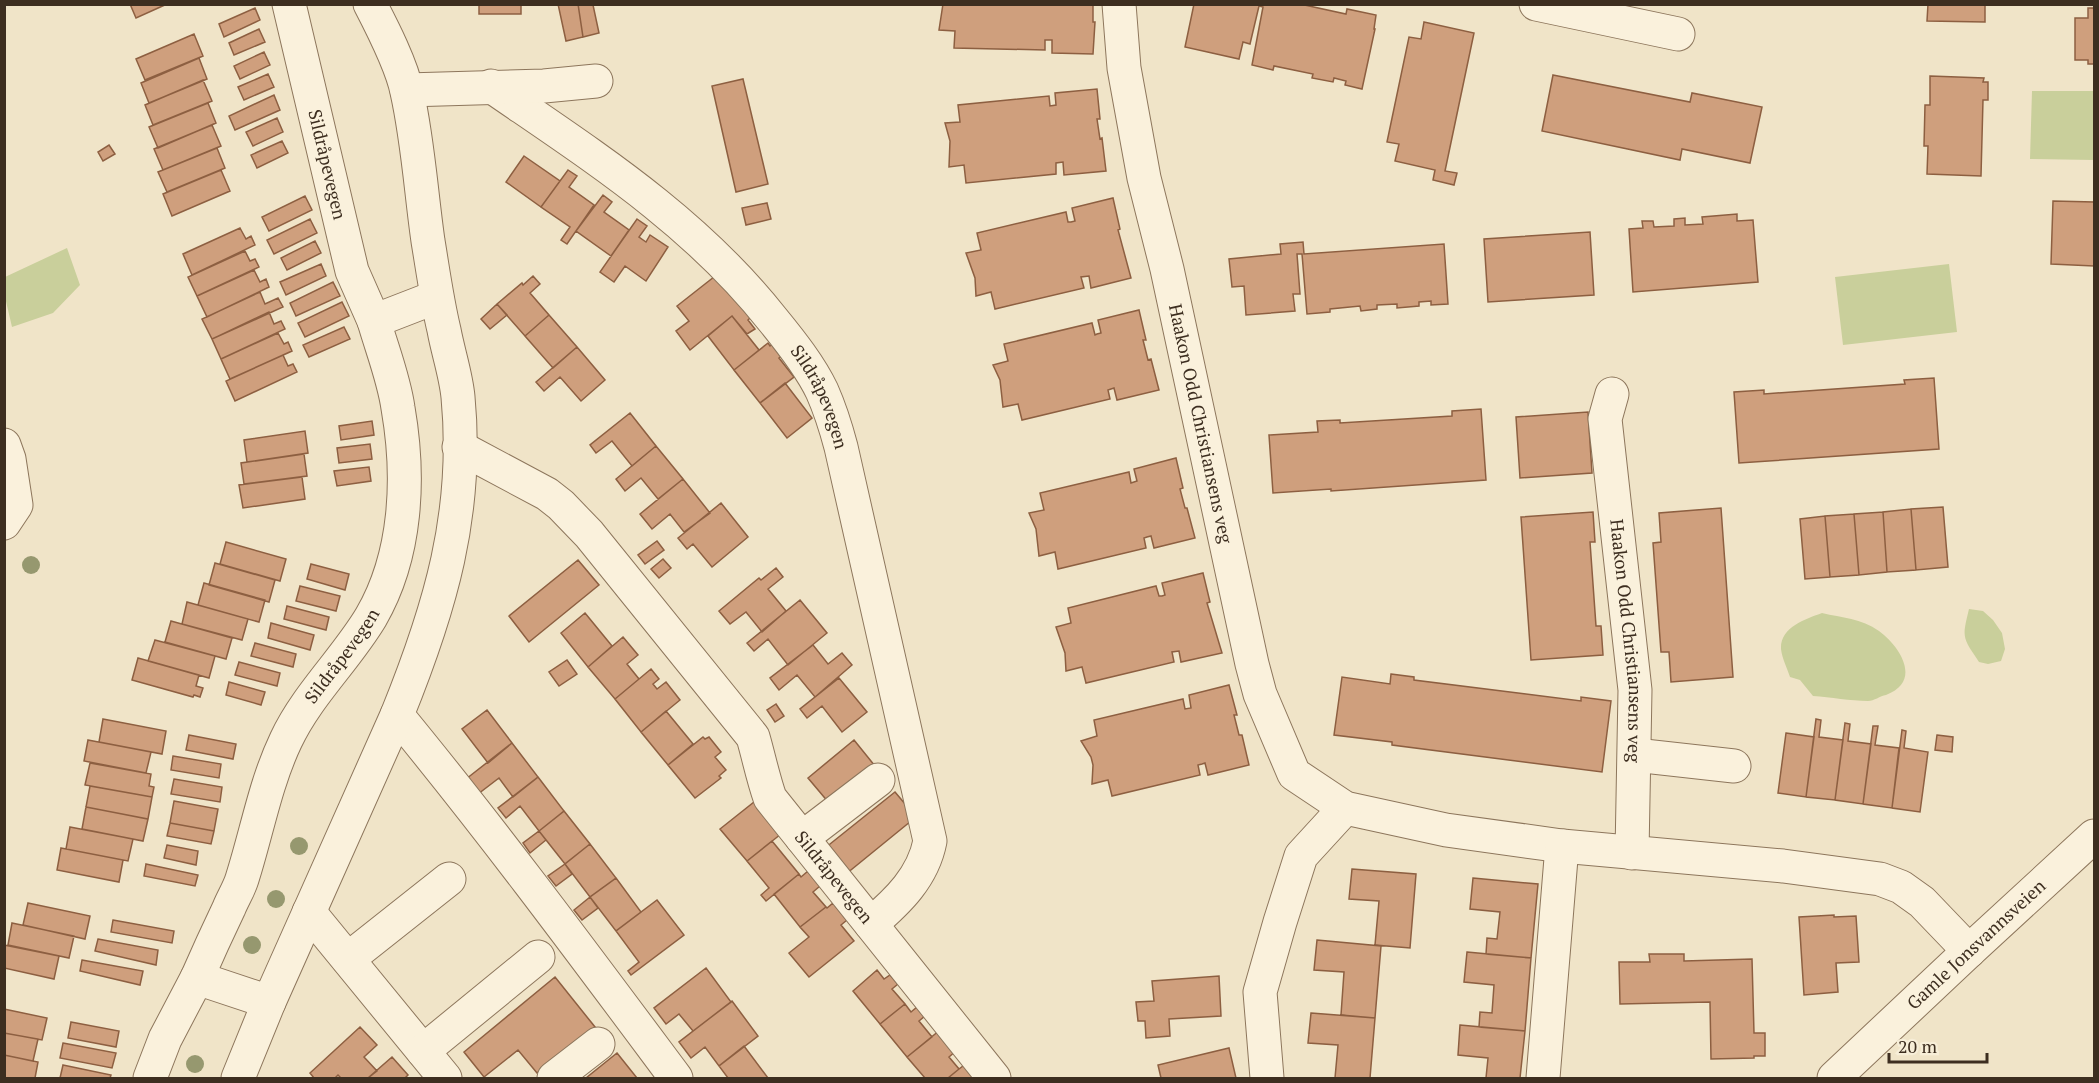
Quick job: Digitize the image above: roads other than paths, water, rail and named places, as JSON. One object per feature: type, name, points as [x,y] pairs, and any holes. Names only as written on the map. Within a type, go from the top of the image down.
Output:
[{"type":"street","name":"Sildråpevegen","points":[[150,1078],[165,1039],[241,881],[270,776],[286,738],[372,615],[388,578],[399,539],[405,459],[398,406],[374,321],[347,254],[289,4]]},
{"type":"street","points":[[238,1078],[269,1002],[397,715],[432,624],[453,543],[457,512],[458,396],[436,297],[407,90],[370,4]]},
{"type":"street","name":"Haakon Odd Christiansens veg","points":[[1119,4],[1124,68],[1144,177],[1167,269],[1254,674],[1260,694],[1294,774],[1345,808],[1446,830],[1562,846],[1783,866],[1881,879],[1901,887],[1922,902],[1969,951]]},
{"type":"street","points":[[1536,4],[1678,34]]},
{"type":"street","points":[[407,90],[544,86],[596,81]]},
{"type":"street","name":"Sildråpevegen","points":[[491,86],[638,189],[672,216],[725,265],[755,297],[808,368],[821,390],[841,447],[930,841],[927,857],[920,871],[890,908],[871,924]]},
{"type":"street","points":[[374,321],[436,297]]},
{"type":"street","name":"Haakon Odd Christiansens veg","points":[[1612,394],[1605,419],[1635,690],[1632,853]]},
{"type":"street","points":[[4,446],[9,459],[16,505],[4,523]]},
{"type":"street","name":"Sildråpevegen","points":[[459,447],[547,494],[589,534],[753,737],[770,798],[994,1078]]},
{"type":"street","points":[[397,715],[534,889],[676,1078]]},
{"type":"street","points":[[1635,755],[1734,766]]},
{"type":"street","points":[[802,838],[878,780]]},
{"type":"street","points":[[1267,1078],[1260,992],[1280,922],[1301,856],[1345,808]]},
{"type":"street","name":"Gamle Jonsvannsveien","points":[[1834,1078],[2094,836]]},
{"type":"street","points":[[1543,1078],[1562,846]]},
{"type":"street","points":[[348,960],[449,879]]},
{"type":"street","points":[[309,912],[445,1078]]},
{"type":"street","points":[[423,1051],[538,957]]},
{"type":"street","points":[[196,978],[269,1002]]},
{"type":"street","points":[[554,1078],[598,1044]]}]
